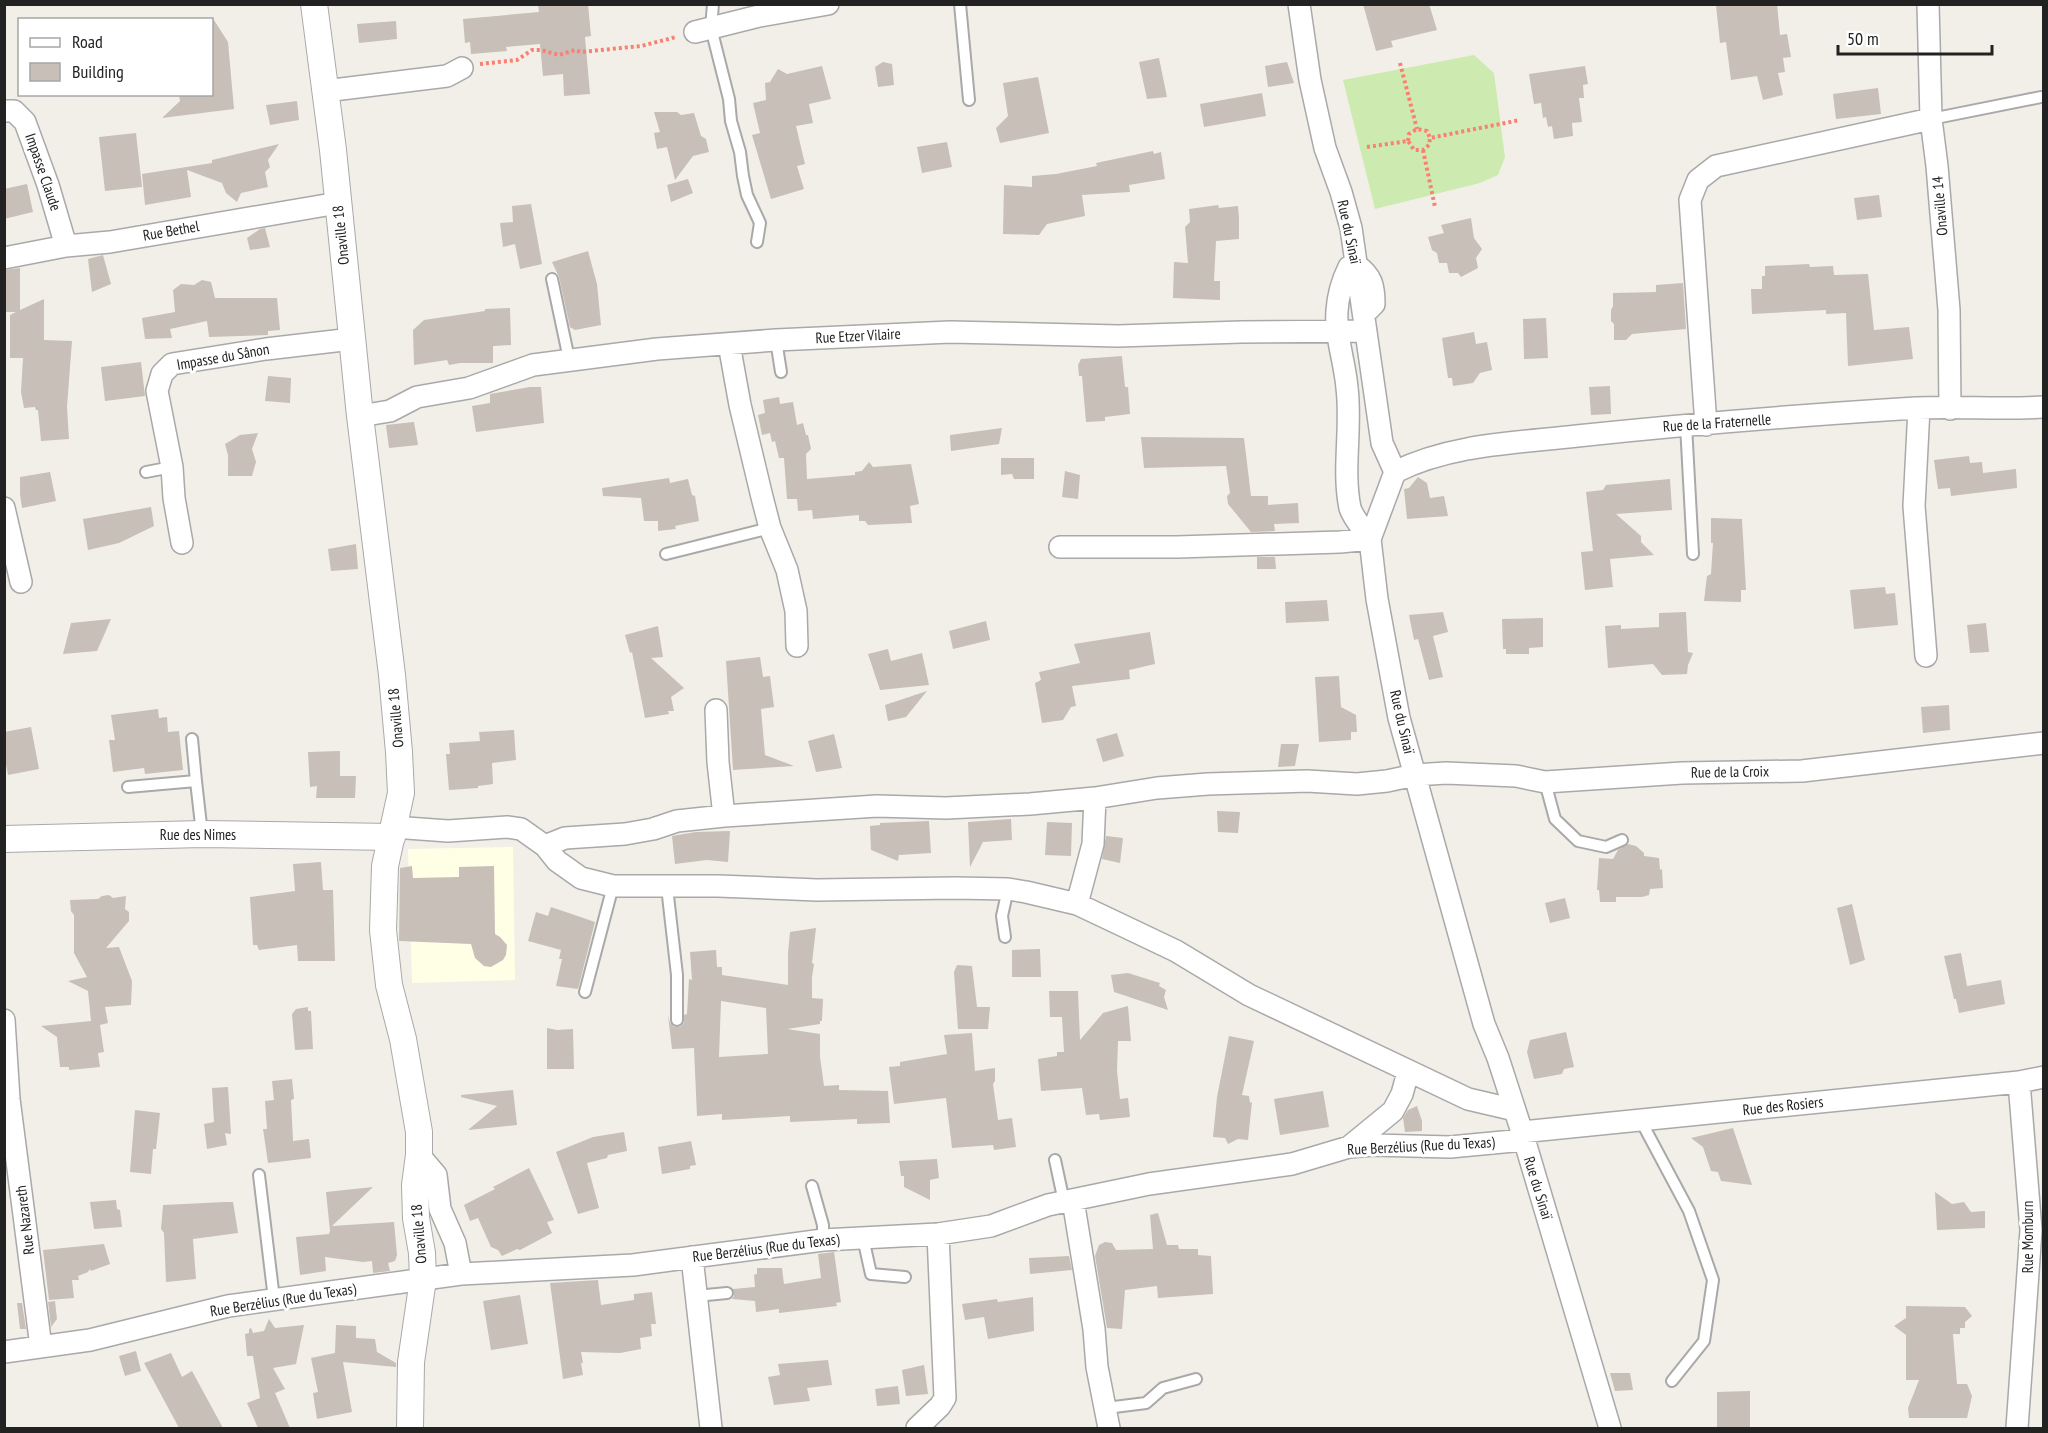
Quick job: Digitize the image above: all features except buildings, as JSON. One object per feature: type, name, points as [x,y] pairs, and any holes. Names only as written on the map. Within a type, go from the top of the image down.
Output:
[{"type":"street","name":"Onaville 18","points":[[314,4],[398,741],[401,793],[385,866],[382,930],[389,985],[403,1039],[415,1101],[419,1155],[415,1185],[416,1218],[422,1253],[423,1280],[411,1362],[410,1428]]},
{"type":"street","points":[[703,30],[759,16],[828,4]]},
{"type":"street","name":"Rue du Sinaï","points":[[1299,4],[1318,118],[1325,148],[1351,228],[1382,443],[1395,472],[1370,539],[1377,599],[1399,718],[1481,1014],[1515,1110],[1610,1428]]},
{"type":"street","name":"Onaville 14","points":[[1928,4],[1931,119],[1949,310],[1950,408]]},
{"type":"street","points":[[325,91],[447,76],[462,68]]},
{"type":"street","name":"Impasse Claude","points":[[4,111],[14,111],[25,122],[48,185],[66,246]]},
{"type":"street","points":[[1696,425],[1690,200],[1698,180],[1716,166],[1931,119]]},
{"type":"street","name":"Rue Bethel","points":[[4,258],[338,203]]},
{"type":"street","points":[[1060,548],[1340,542],[1370,539],[1351,510],[1347,475],[1349,429],[1347,388],[1337,333],[1337,311],[1342,282],[1349,267],[1356,265]]},
{"type":"street","name":"Rue Etzer Vilaire","points":[[360,416],[390,411],[417,398],[469,388],[533,364],[729,344],[950,332],[1118,336],[1301,330],[1337,333],[1365,323]]},
{"type":"street","name":"Impasse du Sânon","points":[[182,543],[174,498],[172,467],[157,391],[162,374],[172,364],[266,349],[352,339]]},
{"type":"street","points":[[729,344],[740,405],[770,528],[787,570],[796,611],[797,646]]},
{"type":"street","name":"Rue de la Fraternelle","points":[[1395,472],[1416,462],[1474,448],[1696,425],[1919,408],[2043,407]]},
{"type":"street","points":[[1919,408],[1914,506],[1926,656]]},
{"type":"street","points":[[4,508],[21,582]]},
{"type":"street","points":[[716,710],[718,762],[724,816]]},
{"type":"street","name":"Rue de la Croix","points":[[545,846],[565,838],[625,834],[653,829],[677,821],[724,816],[877,806],[946,807],[1030,804],[1208,784],[1307,781],[1357,784],[1415,775],[1446,773],[1516,776],[1545,782],[1682,773],[1803,771],[2043,743]]},
{"type":"street","points":[[1077,904],[1093,844],[1095,798]]},
{"type":"street","points":[[393,832],[507,827],[521,829],[545,846],[557,861],[581,878],[613,886],[718,886],[817,890],[1008,889],[1077,904],[1176,951],[1249,995],[1408,1072],[1468,1099],[1515,1110]]},
{"type":"street","name":"Rue des Nimes","points":[[4,839],[393,832]]},
{"type":"street","name":"Rue Nazareth","points":[[4,1020],[9,1099],[41,1347]]},
{"type":"street","points":[[1350,1147],[1393,1111],[1402,1094],[1408,1072]]},
{"type":"street","name":"Rue des Rosiers","points":[[1523,1136],[1641,1121],[2019,1082],[2043,1077]]},
{"type":"street","name":"Rue Momburn","points":[[2017,1428],[2031,1230],[2019,1082]]},
{"type":"street","name":"Rue Berzélius (Rue du Texas)","points":[[4,1352],[90,1340],[228,1306],[461,1274],[622,1266],[823,1240],[938,1234],[991,1226],[1048,1205],[1168,1181],[1292,1164],[1350,1147],[1450,1147],[1523,1136]]},
{"type":"street","points":[[419,1155],[436,1175],[440,1209],[455,1243],[461,1274]]},
{"type":"street","points":[[1069,1201],[1094,1329],[1097,1367],[1108,1418]]},
{"type":"street","points":[[917,1428],[940,1406],[945,1398],[938,1234]]},
{"type":"street","points":[[692,1257],[711,1428]]},
{"type":"lane","points":[[713,4],[703,30],[729,99],[731,121],[740,152],[742,176],[759,223],[757,242]]},
{"type":"lane","points":[[960,4],[969,100]]},
{"type":"lane","points":[[1931,119],[2041,97]]},
{"type":"lane","points":[[552,279],[569,359]]},
{"type":"lane","points":[[776,340],[781,372]]},
{"type":"lane","points":[[1693,554],[1696,425]]},
{"type":"lane","points":[[146,472],[172,467]]},
{"type":"lane","points":[[666,554],[770,528]]},
{"type":"lane","points":[[192,739],[202,834]]},
{"type":"lane","points":[[128,788],[196,782]]},
{"type":"lane","points":[[1545,782],[1555,819],[1578,842],[1606,847],[1622,840]]},
{"type":"lane","points":[[585,992],[613,886]]},
{"type":"lane","points":[[667,887],[676,975],[677,1020]]},
{"type":"lane","points":[[1005,937],[1002,916],[1008,889]]},
{"type":"lane","points":[[1641,1121],[1689,1211],[1713,1280],[1704,1341],[1672,1381]]},
{"type":"lane","points":[[1055,1160],[1069,1201]]},
{"type":"lane","points":[[259,1175],[274,1299]]},
{"type":"lane","points":[[812,1186],[823,1225],[823,1240]]},
{"type":"lane","points":[[863,1238],[871,1274],[905,1277]]},
{"type":"lane","points":[[696,1296],[728,1293]]},
{"type":"lane","points":[[1108,1418],[1146,1403],[1163,1388],[1196,1379]]},
{"type":"path","points":[[462,68],[490,62],[517,60],[532,50],[559,54],[575,50],[581,52],[641,46],[703,30]]},
{"type":"path","points":[[1400,63],[1417,129]]},
{"type":"path","points":[[1430,138],[1520,120]]},
{"type":"path","points":[[1417,129],[1427,132],[1430,138],[1429,145],[1423,150],[1414,150],[1408,141],[1409,134],[1417,129]]},
{"type":"path","points":[[1367,147],[1408,141]]},
{"type":"path","points":[[1423,150],[1435,207]]},
{"type":"shaded area","points":[[513,847],[515,980],[412,983],[408,849]]},
{"type":"green space","points":[[1474,55],[1494,73],[1505,157],[1498,175],[1480,183],[1375,209],[1343,80]]}]
